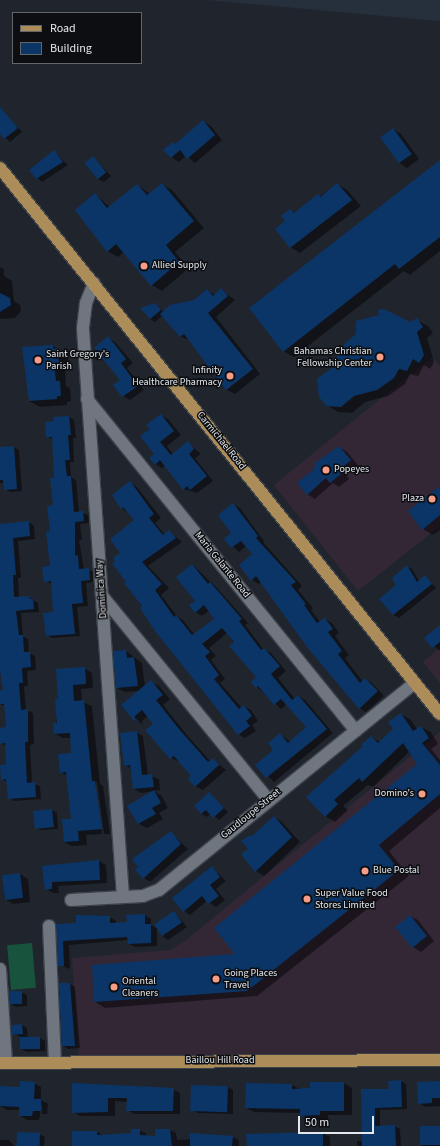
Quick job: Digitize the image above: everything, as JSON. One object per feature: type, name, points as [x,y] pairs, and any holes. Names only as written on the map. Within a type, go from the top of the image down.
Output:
[{"type":"main road","name":"Carmichael Road","points":[[0,168],[440,714]]},
{"type":"main road","name":"Baillou Hill Road","points":[[3,1062],[440,1060]]},
{"type":"street","name":"Dominica Way","points":[[94,283],[86,302],[83,324],[87,399],[103,597],[123,897]]},
{"type":"street","name":"Maria Galante Road","points":[[87,399],[356,731]]},
{"type":"street","points":[[103,597],[268,799]]},
{"type":"street","name":"Gaudloupe Street","points":[[71,900],[143,896],[159,890],[268,799],[415,683]]},
{"type":"street","points":[[50,926],[55,1061]]},
{"type":"street","points":[[0,969],[3,1062]]},
{"type":"shaded area","points":[[207,0],[440,0],[440,22],[439,21]]},
{"type":"shaded area","points":[[432,357],[440,366],[440,526],[358,591],[274,485]]},
{"type":"shaded area","points":[[440,648],[440,683],[423,662]]},
{"type":"shaded area","points":[[440,732],[440,1057],[79,1059],[72,958],[170,950],[185,941]]},
{"type":"green space","points":[[32,943],[36,988],[11,990],[7,945]]},
{"type":"building","points":[[0,107],[18,128],[4,139],[0,134]]},
{"type":"building","points":[[203,120],[215,135],[187,159],[180,150],[171,158],[163,150],[173,142],[175,144]]},
{"type":"building","points":[[393,128],[412,154],[399,163],[380,137]]},
{"type":"building","points":[[54,150],[63,162],[36,179],[29,170]]},
{"type":"building","points":[[93,156],[106,172],[98,179],[84,163]]},
{"type":"building","points":[[440,160],[440,237],[399,269],[395,264],[283,352],[249,308]]},
{"type":"building","points":[[162,183],[194,221],[166,245],[179,262],[151,286],[116,244],[107,252],[75,210],[95,193],[107,208],[137,184],[147,195]]},
{"type":"building","points":[[337,183],[352,200],[290,248],[275,229],[285,221],[281,216],[290,209],[294,213],[318,194],[320,197]]},
{"type":"building","points":[[221,288],[228,296],[208,313],[253,369],[226,390],[184,334],[180,337],[160,314],[170,305],[194,300],[207,289],[213,296]]},
{"type":"building","points":[[0,293],[10,298],[11,305],[0,312]]},
{"type":"building","points":[[155,303],[161,310],[150,319],[140,308]]},
{"type":"building","name":"Bahamas Christian Fellowship Center","points":[[384,309],[410,322],[417,318],[423,327],[417,332],[424,355],[419,363],[413,359],[407,371],[399,369],[394,378],[377,390],[354,396],[341,407],[326,406],[319,397],[317,379],[333,367],[341,347],[356,334],[356,321],[379,315],[378,310]]},
{"type":"building","points":[[108,336],[126,359],[121,363],[138,386],[122,397],[113,385],[120,380],[94,348]]},
{"type":"building","points":[[53,345],[53,349],[58,348],[59,363],[54,363],[56,381],[60,381],[61,396],[57,396],[57,399],[29,401],[22,347]]},
{"type":"building","points":[[161,414],[174,431],[160,442],[171,455],[188,441],[194,449],[189,454],[207,476],[190,490],[187,486],[183,490],[160,460],[155,465],[149,458],[154,454],[140,436],[150,429],[146,425]]},
{"type":"building","points":[[69,416],[71,435],[68,435],[70,460],[65,460],[67,476],[71,476],[74,512],[83,511],[84,521],[75,522],[75,556],[78,555],[79,569],[89,568],[90,580],[81,581],[83,603],[72,604],[75,634],[46,636],[43,613],[53,612],[51,581],[44,582],[42,567],[50,566],[46,532],[50,531],[47,506],[53,505],[50,478],[54,478],[52,437],[46,437],[45,422],[54,421],[53,417]]},
{"type":"building","points":[[14,446],[17,489],[4,490],[3,480],[0,480],[0,447]]},
{"type":"building","name":"Popeyes","points":[[339,446],[351,460],[339,470],[341,474],[330,483],[326,478],[307,495],[297,483],[314,469],[315,463]]},
{"type":"building","points":[[130,481],[154,514],[149,518],[163,535],[169,530],[176,538],[142,562],[162,584],[155,590],[174,617],[176,615],[192,635],[214,619],[204,605],[195,613],[189,605],[195,601],[176,577],[192,564],[208,584],[210,582],[242,619],[239,621],[261,650],[264,648],[280,666],[271,674],[292,700],[298,695],[327,729],[266,778],[255,765],[273,750],[268,743],[280,733],[288,743],[306,727],[281,699],[274,705],[258,686],[256,688],[251,682],[256,677],[229,646],[234,642],[222,628],[202,644],[210,652],[205,656],[219,675],[214,679],[239,709],[244,705],[252,716],[246,721],[250,726],[238,735],[155,631],[140,608],[142,606],[124,583],[126,582],[112,563],[115,561],[113,558],[120,553],[110,539],[134,520],[123,507],[121,509],[112,495]]},
{"type":"building","name":"Plaza","points":[[440,486],[440,515],[422,530],[408,511]]},
{"type":"building","points":[[233,503],[258,536],[256,538],[296,582],[291,585],[306,604],[304,605],[317,623],[325,618],[333,629],[328,632],[342,651],[338,654],[360,683],[365,678],[378,691],[359,709],[307,647],[256,576],[251,581],[239,565],[252,554],[241,541],[231,548],[224,539],[231,533],[218,515]]},
{"type":"building","points":[[29,521],[30,536],[13,538],[16,575],[13,575],[14,597],[29,596],[30,599],[33,599],[34,609],[16,611],[19,635],[23,635],[24,652],[30,652],[31,667],[22,668],[23,683],[19,683],[21,710],[28,709],[28,742],[25,742],[27,783],[35,782],[36,797],[8,799],[6,779],[1,780],[0,765],[6,765],[5,743],[0,744],[0,728],[6,727],[4,704],[0,704],[0,690],[3,690],[0,670],[0,524]]},
{"type":"building","points":[[407,565],[417,582],[425,575],[432,584],[393,615],[379,599],[396,585],[392,578]]},
{"type":"building","points":[[440,625],[440,642],[432,648],[424,638]]},
{"type":"building","points":[[126,650],[127,658],[134,657],[138,686],[116,688],[113,651]]},
{"type":"building","points":[[85,667],[86,684],[73,685],[74,701],[84,700],[92,781],[95,781],[102,829],[78,831],[79,841],[64,842],[62,819],[71,819],[66,772],[60,773],[58,754],[71,753],[70,733],[54,734],[53,723],[57,723],[55,699],[58,699],[56,669]]},
{"type":"building","points":[[151,680],[163,695],[156,700],[179,729],[208,762],[213,758],[219,765],[195,787],[188,779],[191,776],[174,756],[170,759],[145,730],[153,724],[142,710],[135,716],[135,722],[121,705]]},
{"type":"building","name":"Super Value Food Stores Limited","points":[[401,713],[413,731],[421,726],[429,738],[422,743],[440,765],[440,794],[379,845],[399,870],[247,991],[94,1002],[92,965],[235,954],[214,928],[417,764],[403,743],[362,782],[359,778],[334,800],[338,804],[325,817],[306,797],[363,746],[361,745],[371,736],[378,743],[393,729],[388,722]]},
{"type":"building","points":[[137,731],[142,775],[152,774],[154,787],[133,789],[130,765],[124,766],[120,733]]},
{"type":"building","points":[[154,790],[161,803],[152,808],[156,814],[138,824],[127,806]]},
{"type":"building","points":[[209,792],[224,808],[213,818],[206,810],[201,814],[194,806]]},
{"type":"building","points":[[52,809],[54,827],[35,829],[33,811]]},
{"type":"building","points":[[274,816],[292,837],[255,872],[241,854],[248,849],[241,841],[250,835],[252,836]]},
{"type":"building","points":[[171,831],[181,844],[143,879],[135,870],[138,867],[132,859]]},
{"type":"building","points":[[99,860],[100,880],[52,882],[52,889],[45,890],[42,866]]},
{"type":"building","points":[[212,866],[220,877],[210,885],[219,896],[208,904],[202,896],[183,912],[172,898]]},
{"type":"building","points":[[20,873],[23,898],[5,900],[2,875]]},
{"type":"building","points":[[174,911],[182,923],[162,936],[154,924]]},
{"type":"building","points":[[145,914],[145,924],[151,924],[151,943],[128,944],[127,937],[63,941],[64,966],[58,966],[56,924],[76,923],[76,915],[110,916],[110,923],[127,922],[126,915]]},
{"type":"building","points":[[410,915],[427,936],[412,948],[395,927]]},
{"type":"building","points":[[59,983],[70,983],[75,1046],[62,1046]]},
{"type":"building","points":[[9,991],[22,991],[22,1004],[9,1004]]},
{"type":"building","points":[[22,1024],[23,1034],[12,1035],[11,1025]]},
{"type":"building","points":[[20,1037],[40,1037],[40,1049],[20,1049]]},
{"type":"building","points":[[401,1080],[402,1107],[375,1108],[375,1126],[395,1125],[396,1146],[362,1146],[361,1089],[389,1089],[388,1081]]},
{"type":"building","points":[[20,1081],[35,1082],[34,1099],[41,1099],[41,1111],[33,1111],[32,1116],[19,1116],[19,1107],[0,1106],[0,1086],[20,1087]]},
{"type":"building","points":[[440,1081],[440,1098],[432,1098],[432,1103],[418,1104],[417,1082]]},
{"type":"building","points":[[310,1082],[344,1082],[344,1111],[320,1111],[320,1115],[300,1116],[300,1109],[245,1108],[246,1083],[292,1084],[292,1089],[310,1088]]},
{"type":"building","points":[[72,1083],[174,1088],[173,1111],[126,1111],[127,1098],[108,1098],[108,1112],[72,1113]]},
{"type":"building","points":[[191,1085],[228,1086],[227,1112],[190,1111]]},
{"type":"building","points":[[420,1126],[440,1126],[440,1145],[420,1145]]},
{"type":"building","points":[[131,1129],[140,1129],[140,1135],[155,1136],[155,1129],[170,1129],[172,1146],[72,1146],[72,1131],[97,1131],[97,1135],[131,1133]]},
{"type":"building","points":[[17,1132],[40,1133],[40,1146],[17,1146]]},
{"type":"building","points":[[323,1132],[323,1146],[247,1146],[246,1134]]},
{"type":"building","points":[[190,1133],[233,1136],[232,1146],[190,1146]]},
{"type":"place","name":"Allied Supply","points":[[144,266]]},
{"type":"place","name":"Bahamas Christian Fellowship Center","points":[[380,357]]},
{"type":"place","name":"Saint Gregory's Parish","points":[[38,360]]},
{"type":"place","name":"Infinity Healthcare Pharmacy","points":[[230,376]]},
{"type":"place","name":"Popeyes","points":[[326,470]]},
{"type":"place","name":"Plaza","points":[[432,499]]},
{"type":"place","name":"Domino's","points":[[422,794]]},
{"type":"place","name":"Blue Postal","points":[[365,871]]},
{"type":"place","name":"Super Value Food Stores Limited","points":[[307,899]]},
{"type":"place","name":"Going Places Travel","points":[[216,979]]},
{"type":"place","name":"Oriental Cleaners","points":[[114,987]]}]
